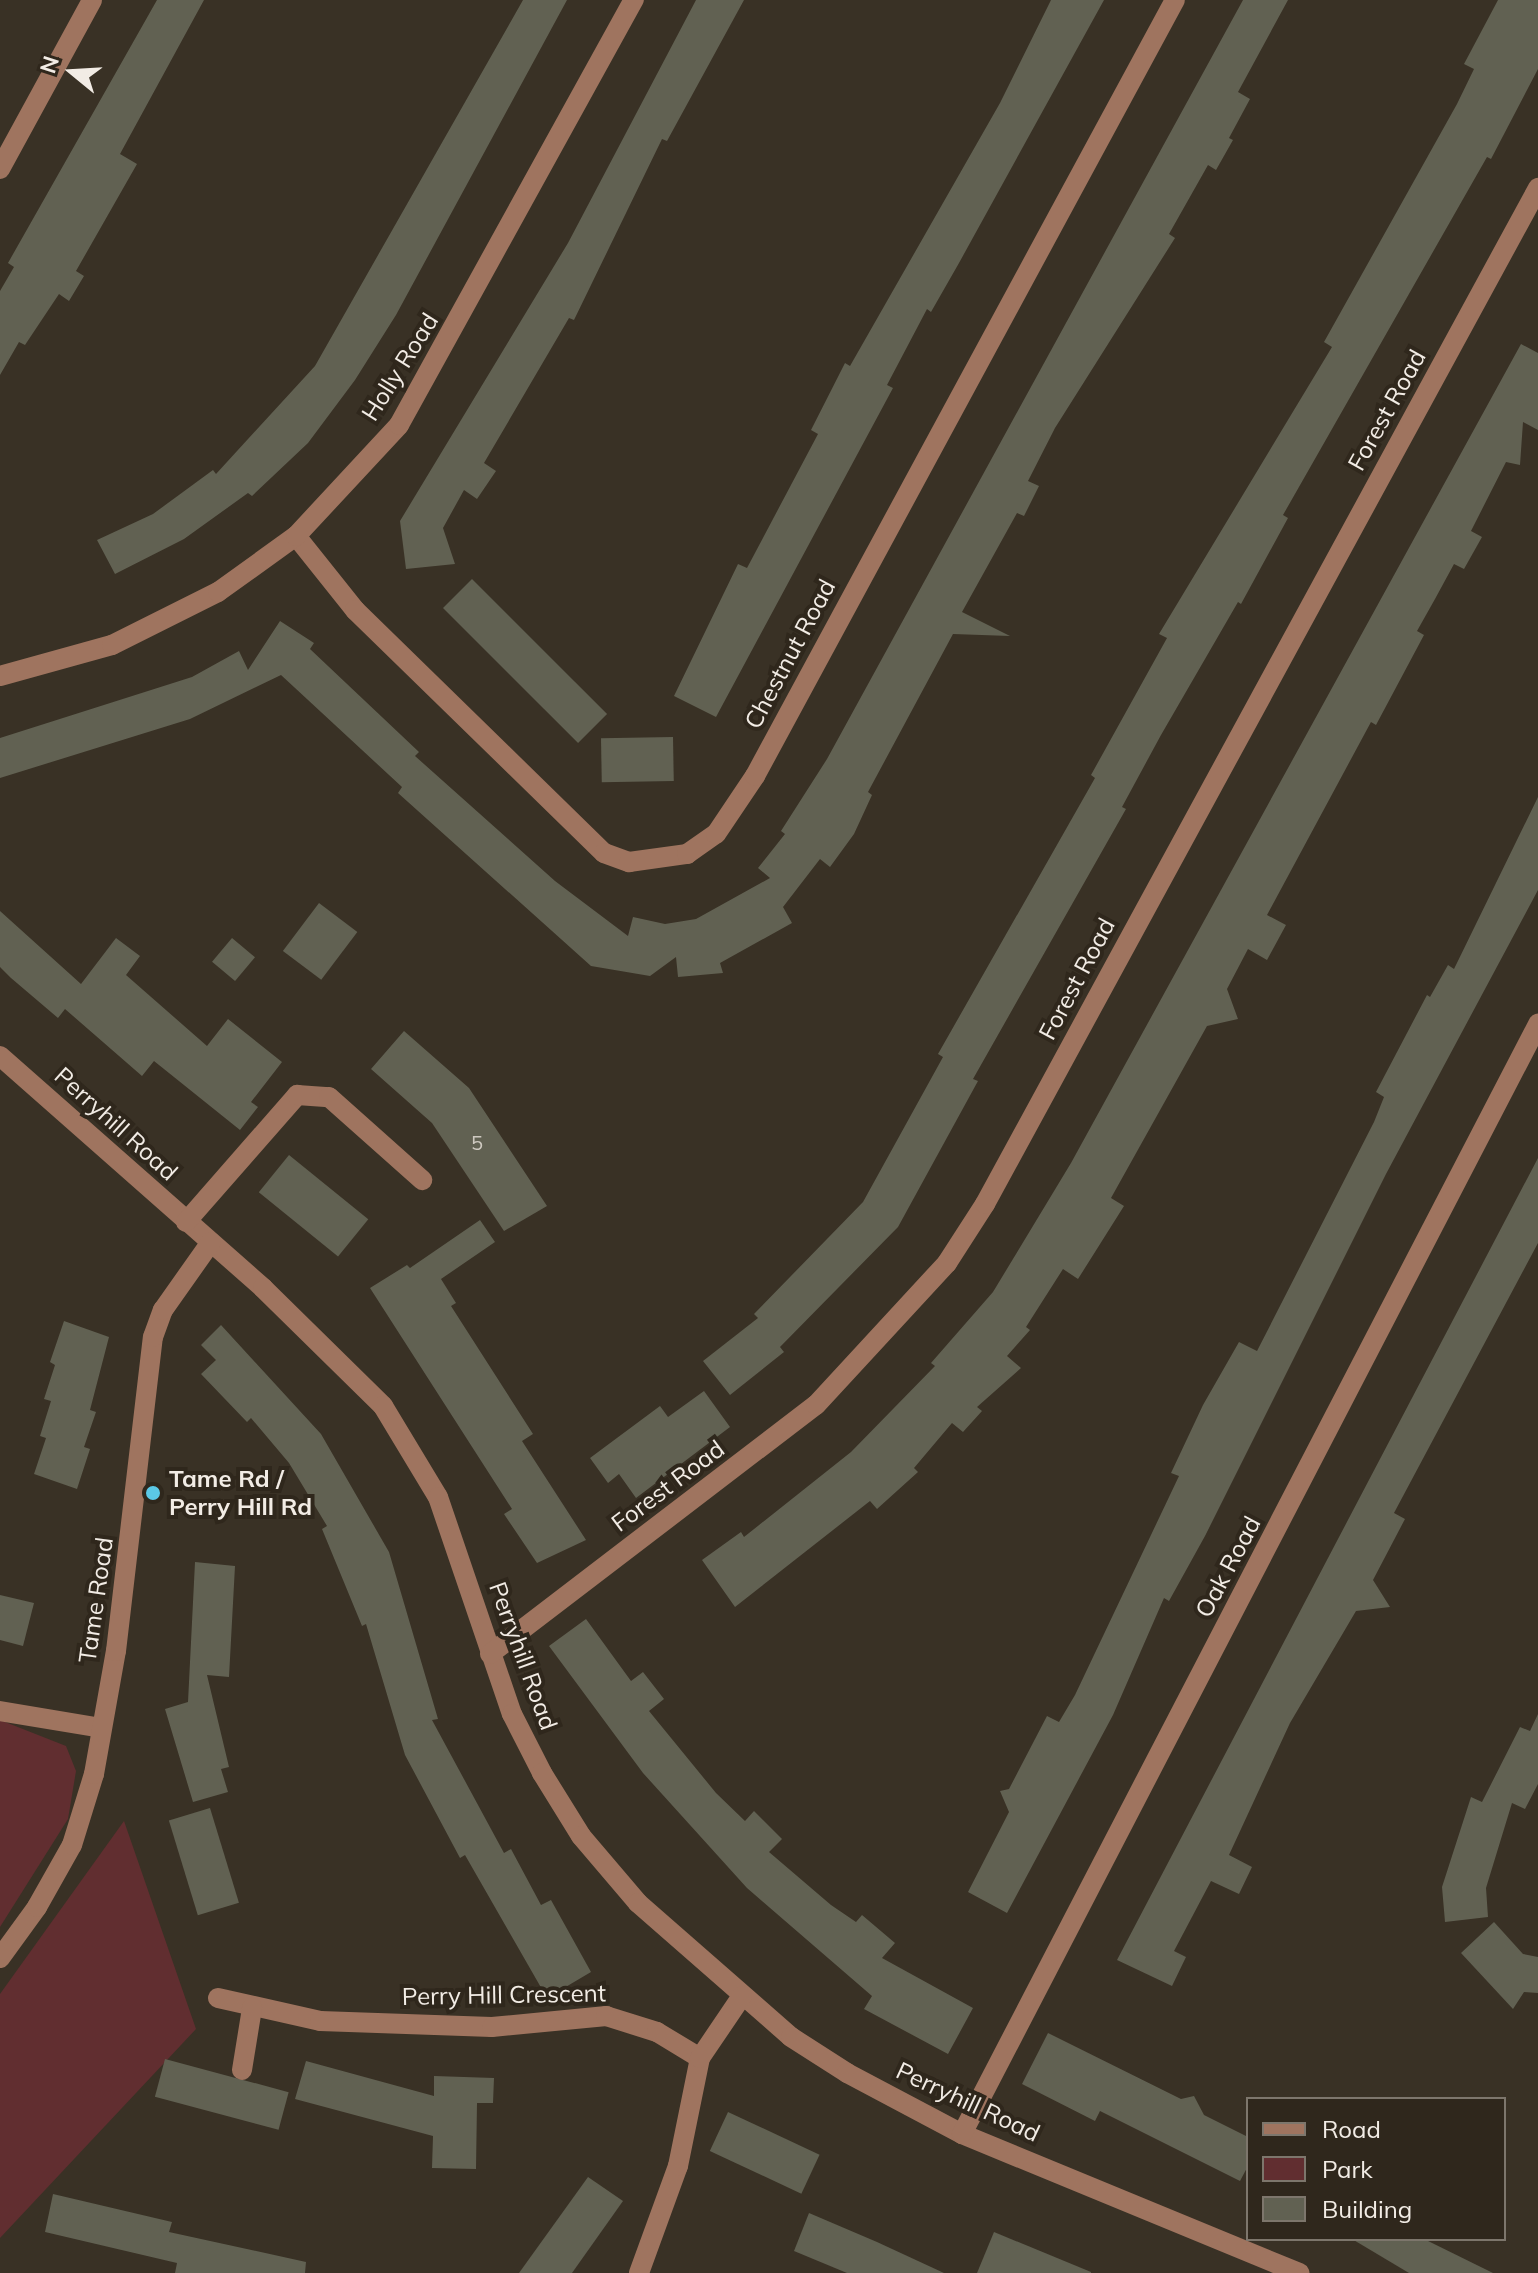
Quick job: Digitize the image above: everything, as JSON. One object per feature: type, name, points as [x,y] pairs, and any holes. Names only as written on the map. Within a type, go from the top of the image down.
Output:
[{"type":"street","points":[[0,169],[92,0]]},
{"type":"street","name":"Holly Road","points":[[0,676],[112,645],[218,592],[296,536],[399,425],[634,0]]},
{"type":"street","name":"Chestnut Road","points":[[296,536],[355,610],[604,853],[629,862],[687,854],[716,834],[755,776],[1175,0]]},
{"type":"street","name":"Forest Road","points":[[490,1654],[816,1405],[947,1263],[985,1204],[1535,200]]},
{"type":"street","name":"Oak Road","points":[[962,2134],[1538,1024]]},
{"type":"street","name":"Perryhill Road","points":[[0,1056],[211,1242],[383,1406],[438,1497],[490,1654],[524,1738],[581,1836],[638,1903],[791,2037],[847,2073],[962,2134],[1299,2273]]},
{"type":"street","points":[[186,1222],[297,1095],[329,1097],[422,1180]]},
{"type":"street","name":"Tame Road","points":[[0,1958],[37,1907],[72,1845],[102,1728],[153,1337],[163,1310],[211,1242]]},
{"type":"street","points":[[0,1711],[102,1728]]},
{"type":"street","points":[[639,2273],[678,2166],[700,2058],[742,1996]]},
{"type":"street","name":"Perry Hill Crescent","points":[[218,1998],[320,2021],[492,2027],[606,2016],[657,2032],[700,2058]]},
{"type":"street","points":[[242,2070],[252,2008]]},
{"type":"green space","points":[[0,1720],[66,1746],[76,1771],[68,1819],[0,1927]]},
{"type":"green space","points":[[124,1821],[196,2029],[0,2238],[0,1994]]},
{"type":"building","points":[[157,0],[204,0],[120,154],[137,164],[76,271],[84,276],[69,301],[59,294],[25,345],[19,342],[0,375],[0,291],[14,267],[8,263]]},
{"type":"building","points":[[523,0],[567,0],[396,315],[355,380],[308,443],[252,496],[248,493],[184,539],[115,574],[97,540],[153,514],[213,470],[216,474],[315,366]]},
{"type":"building","points":[[696,0],[744,0],[667,141],[662,139],[574,320],[569,318],[484,463],[496,471],[477,499],[464,490],[443,528],[455,564],[406,569],[400,521],[568,243]]},
{"type":"building","points":[[1051,0],[1104,0],[931,312],[927,309],[887,385],[893,388],[716,717],[674,696],[738,564],[747,568],[818,434],[811,430],[845,363],[850,366],[1000,103]]},
{"type":"building","points":[[1243,0],[1288,0],[1238,92],[1250,99],[1229,138],[1233,140],[1216,170],[1208,165],[1169,234],[1175,238],[1055,428],[1028,481],[1039,486],[1024,516],[1017,513],[962,612],[1010,636],[953,634],[868,792],[872,795],[854,834],[830,867],[820,859],[783,907],[792,923],[720,963],[723,973],[678,977],[676,957],[650,976],[591,966],[398,793],[402,787],[281,675],[190,719],[0,778],[0,738],[192,677],[239,651],[248,670],[280,621],[314,643],[310,649],[419,752],[415,756],[555,881],[628,936],[633,917],[665,924],[696,919],[770,878],[758,868],[785,834],[781,831],[827,759]]},
{"type":"building","points":[[1498,0],[1538,0],[1538,69],[1491,159],[1487,157],[1283,515],[1288,518],[1241,604],[1238,602],[1161,735],[1122,807],[1126,809],[973,1079],[978,1081],[898,1227],[780,1347],[784,1352],[730,1395],[703,1361],[758,1318],[754,1314],[863,1202],[943,1057],[938,1054],[1095,778],[1091,775],[1167,638],[1159,634],[1332,347],[1324,342],[1457,104],[1474,69],[1464,64]]},
{"type":"building","points":[[1521,344],[1538,353],[1538,430],[1523,422],[1520,465],[1506,462],[1471,531],[1482,537],[1464,569],[1454,564],[1417,631],[1424,635],[1376,725],[1371,722],[1267,915],[1286,925],[1267,960],[1248,949],[1227,989],[1238,1019],[1207,1026],[1111,1198],[1124,1206],[1078,1279],[1063,1269],[1026,1327],[1030,1330],[1007,1356],[1021,1368],[977,1407],[982,1411],[963,1432],[952,1423],[914,1468],[918,1472],[877,1509],[870,1501],[735,1607],[702,1560],[741,1532],[744,1537],[851,1452],[935,1366],[931,1363],[993,1292],[1071,1163]]},
{"type":"building","points":[[472,579],[607,714],[578,743],[443,608]]},
{"type":"building","points":[[673,737],[674,781],[602,782],[601,738]]},
{"type":"building","points":[[1538,797],[1538,890],[1386,1174],[1205,1536],[1169,1601],[1164,1598],[1113,1715],[1007,1913],[968,1892],[1009,1812],[1000,1791],[1009,1789],[1047,1716],[1059,1722],[1075,1695],[1179,1476],[1171,1473],[1203,1405],[1239,1342],[1257,1351],[1374,1122],[1384,1097],[1376,1092],[1427,995],[1430,997],[1448,965],[1454,969]]},
{"type":"building","points":[[319,903],[357,932],[321,980],[283,951]]},
{"type":"building","points":[[0,911],[81,984],[116,938],[140,956],[126,975],[207,1046],[228,1019],[282,1062],[251,1102],[258,1107],[240,1130],[154,1061],[142,1076],[65,1009],[58,1018],[11,978],[0,967]]},
{"type":"building","points":[[232,938],[255,957],[235,981],[212,962]]},
{"type":"building","points":[[404,1031],[469,1088],[547,1206],[504,1231],[432,1123],[371,1069]]},
{"type":"building","points":[[289,1155],[368,1219],[338,1256],[259,1192]]},
{"type":"building","points":[[1538,1158],[1538,1243],[1394,1513],[1405,1519],[1373,1580],[1390,1607],[1356,1611],[1290,1723],[1229,1855],[1252,1867],[1239,1894],[1211,1881],[1174,1951],[1186,1957],[1172,1986],[1117,1960]]},
{"type":"building","points":[[480,1220],[495,1242],[441,1279],[456,1303],[451,1306],[533,1434],[522,1441],[586,1540],[537,1563],[504,1514],[512,1509],[370,1288],[407,1265],[410,1268]]},
{"type":"building","points":[[64,1321],[109,1337],[90,1410],[96,1412],[84,1447],[90,1449],[77,1489],[34,1474],[46,1438],[40,1436],[51,1401],[44,1399],[55,1365],[50,1362]]},
{"type":"building","points":[[221,1325],[321,1434],[389,1552],[438,1719],[432,1720],[504,1853],[511,1849],[541,1905],[551,1900],[591,1972],[547,1998],[465,1855],[460,1858],[405,1755],[366,1624],[362,1626],[322,1529],[327,1526],[289,1463],[251,1418],[247,1422],[201,1374],[216,1360],[201,1345]]},
{"type":"building","points":[[704,1391],[730,1427],[636,1498],[619,1474],[608,1483],[590,1458],[660,1406],[668,1417]]},
{"type":"building","points":[[195,1562],[235,1566],[229,1677],[207,1675],[229,1767],[221,1769],[228,1792],[193,1802],[165,1709],[188,1702]]},
{"type":"building","points":[[0,1595],[34,1603],[23,1646],[0,1640]]},
{"type":"building","points":[[586,1619],[631,1681],[643,1672],[664,1699],[649,1711],[716,1793],[745,1821],[754,1811],[782,1839],[769,1852],[831,1905],[856,1922],[862,1915],[895,1943],[882,1958],[973,2008],[948,2054],[864,2009],[872,1996],[747,1888],[643,1773],[549,1646]]},
{"type":"building","points":[[1538,1714],[1538,1784],[1525,1809],[1512,1803],[1486,1888],[1488,1917],[1445,1922],[1442,1887],[1471,1797],[1482,1802],[1520,1727],[1530,1731]]},
{"type":"building","points":[[210,1808],[239,1903],[198,1915],[169,1821]]},
{"type":"building","points":[[1494,1922],[1523,1954],[1538,1957],[1538,1993],[1524,1992],[1513,2009],[1461,1953]]},
{"type":"building","points":[[1048,2033],[1181,2099],[1194,2096],[1204,2115],[1246,2136],[1246,2170],[1240,2181],[1100,2111],[1095,2121],[1022,2084]]},
{"type":"building","points":[[165,2059],[289,2092],[279,2130],[155,2097]]},
{"type":"building","points":[[306,2061],[434,2096],[434,2076],[494,2078],[493,2103],[477,2103],[476,2169],[432,2168],[433,2136],[295,2099]]},
{"type":"building","points":[[728,2112],[820,2155],[801,2194],[710,2151]]},
{"type":"building","points":[[588,2177],[623,2201],[572,2273],[519,2273]]},
{"type":"building","points":[[53,2194],[172,2222],[169,2232],[306,2262],[305,2273],[175,2273],[177,2263],[45,2232]]},
{"type":"building","points":[[809,2213],[944,2273],[847,2273],[794,2251]]},
{"type":"building","points":[[994,2232],[1091,2272],[1091,2273],[977,2273]]},
{"type":"building","points":[[1355,2241],[1428,2241],[1493,2273],[1409,2273]]},
{"type":"place","name":"Tame Rd / Perry Hill Rd","points":[[153,1493]]}]
